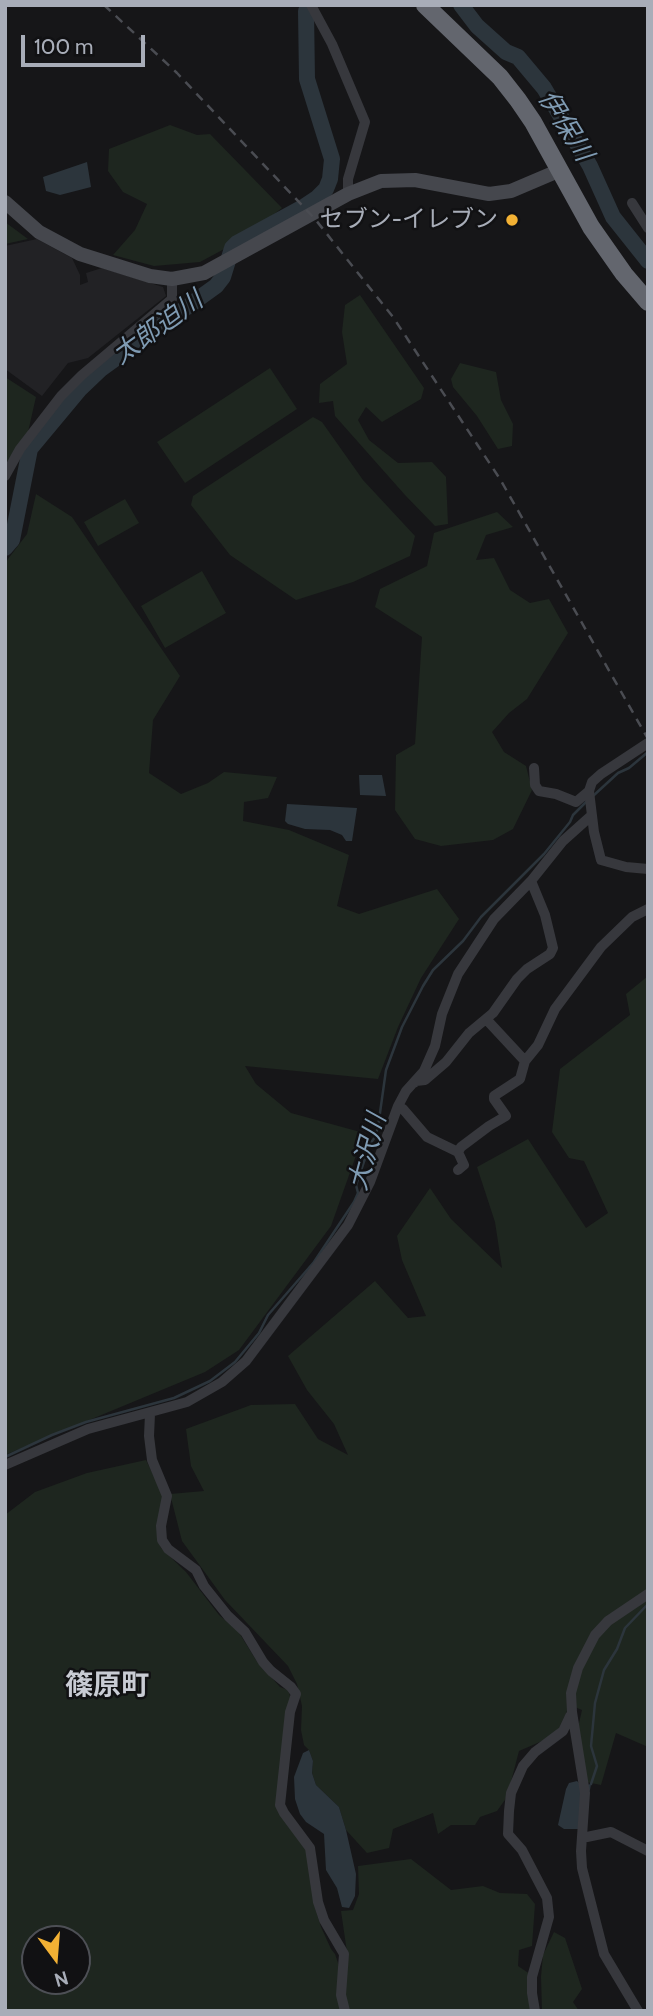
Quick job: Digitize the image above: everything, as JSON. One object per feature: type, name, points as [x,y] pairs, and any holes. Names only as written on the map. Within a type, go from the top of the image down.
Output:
[{"type":"highway","points":[[425,5],[500,77],[533,122],[591,227],[624,274],[648,302]]},
{"type":"street","points":[[311,5],[365,122],[348,179],[348,194]]},
{"type":"street","points":[[5,202],[39,232],[80,254],[150,276],[172,279],[204,273],[364,186],[396,179],[415,180],[489,194],[511,191],[558,171]]},
{"type":"street","points":[[632,203],[648,228]]},
{"type":"street","points":[[5,476],[20,449],[61,396],[172,299],[172,279]]},
{"type":"street","points":[[648,743],[601,774],[592,782],[589,791],[601,860],[626,867],[648,869]]},
{"type":"street","points":[[534,768],[535,785],[539,791],[556,793],[576,802],[589,791]]},
{"type":"street","points":[[5,1465],[88,1429],[187,1402],[209,1391],[236,1372],[246,1361],[348,1225],[370,1182],[398,1106],[424,1071],[435,1046],[442,1014],[458,974],[494,919],[592,811]]},
{"type":"street","points":[[407,1091],[416,1081],[425,1080],[446,1062],[469,1033],[500,1004],[517,979],[550,954],[552,948],[545,915],[531,881]]},
{"type":"street","points":[[458,1152],[481,1132],[506,1116],[494,1096],[520,1079],[524,1061],[537,1045],[555,1009],[601,947],[632,917],[648,909]]},
{"type":"street","points":[[486,1019],[524,1061]]},
{"type":"street","points":[[398,1106],[427,1137],[458,1152],[464,1163],[458,1170]]},
{"type":"street","points":[[150,1414],[152,1460],[167,1496],[161,1526],[162,1540],[169,1549],[196,1570],[204,1586],[245,1632],[271,1671],[296,1694],[290,1712],[280,1805],[310,1848],[318,1902],[324,1920],[344,1954],[341,1995],[345,2011]]},
{"type":"street","points":[[638,2011],[604,1954],[582,1868],[585,1793],[571,1693],[574,1677],[595,1635],[608,1621],[648,1594]]},
{"type":"street","points":[[535,2011],[533,1977],[549,1917],[547,1898],[522,1850],[508,1834],[511,1793],[523,1766],[535,1752],[563,1731],[572,1712]]},
{"type":"street","points":[[582,1838],[611,1832],[648,1850]]},
{"type":"shaded area","points":[[170,125],[197,135],[210,134],[282,208],[241,240],[200,262],[154,266],[113,255],[135,230],[147,204],[123,192],[108,171],[109,149]]},
{"type":"shaded area","points":[[87,162],[91,187],[60,195],[46,191],[43,177]]},
{"type":"shaded area","points":[[5,222],[28,239],[5,244]]},
{"type":"shaded area","points":[[37,239],[72,258],[80,275],[80,285],[88,282],[86,273],[102,268],[163,287],[166,296],[88,358],[68,363],[42,396],[5,369],[5,246]]},
{"type":"shaded area","points":[[360,295],[424,388],[421,399],[382,422],[366,407],[358,420],[369,440],[398,463],[432,462],[446,477],[448,524],[435,526],[405,495],[335,416],[333,401],[319,403],[320,384],[347,364],[342,332],[345,305]]},
{"type":"shaded area","points":[[460,363],[496,372],[501,400],[513,424],[512,446],[498,449],[477,416],[453,387],[451,379]]},
{"type":"shaded area","points":[[270,368],[297,409],[185,483],[157,442]]},
{"type":"shaded area","points":[[5,377],[36,397],[28,432],[5,465]]},
{"type":"shaded area","points":[[313,417],[322,422],[363,480],[415,536],[410,556],[353,582],[296,600],[230,555],[191,505],[193,496]]},
{"type":"shaded area","points":[[36,494],[72,517],[180,676],[153,720],[149,773],[181,794],[208,783],[224,772],[277,777],[268,798],[244,802],[243,821],[289,830],[349,855],[337,906],[359,914],[437,889],[459,919],[421,978],[378,1079],[245,1066],[256,1084],[291,1113],[364,1133],[331,1226],[239,1350],[205,1372],[5,1455],[5,563],[27,534]]},
{"type":"shaded area","points":[[125,499],[139,523],[98,546],[84,522]]},
{"type":"shaded area","points":[[497,512],[513,527],[486,535],[476,560],[494,558],[510,590],[530,603],[549,599],[568,633],[527,699],[509,713],[492,732],[504,752],[526,766],[532,790],[513,829],[493,840],[441,846],[415,839],[395,810],[396,755],[415,744],[422,637],[375,607],[380,589],[427,566],[434,533]]},
{"type":"shaded area","points":[[202,571],[226,613],[165,648],[141,606]]},
{"type":"shaded area","points":[[359,775],[382,775],[386,796],[360,795]]},
{"type":"shaded area","points":[[287,804],[357,808],[352,841],[346,841],[342,835],[330,830],[305,829],[288,824],[285,821]]},
{"type":"shaded area","points":[[648,976],[648,1747],[616,1733],[601,1785],[586,1782],[577,1732],[582,1710],[570,1705],[559,1728],[549,1738],[519,1751],[507,1797],[497,1811],[480,1817],[475,1825],[451,1825],[438,1834],[433,1813],[393,1829],[389,1848],[367,1853],[346,1830],[339,1807],[316,1785],[312,1773],[313,1761],[304,1745],[301,1730],[302,1706],[297,1684],[288,1666],[225,1600],[182,1541],[170,1494],[204,1491],[191,1466],[186,1429],[251,1405],[295,1404],[318,1439],[348,1455],[334,1424],[307,1390],[288,1356],[375,1281],[408,1318],[426,1316],[402,1260],[397,1236],[430,1188],[451,1219],[502,1268],[495,1222],[477,1167],[528,1139],[586,1228],[608,1213],[584,1161],[569,1158],[552,1132],[560,1069],[630,1015],[626,994]]},
{"type":"shaded area","points":[[146,1460],[164,1497],[158,1538],[161,1548],[186,1572],[219,1615],[238,1631],[256,1660],[280,1687],[288,1690],[291,1699],[278,1806],[309,1851],[315,1908],[340,1969],[341,2011],[5,2011],[5,1515],[35,1492],[87,1473]]},
{"type":"shaded area","points":[[309,1750],[316,1785],[339,1807],[346,1830],[356,1874],[355,1896],[349,1908],[342,1907],[337,1888],[326,1870],[324,1834],[306,1822],[295,1799],[294,1777],[303,1753]]},
{"type":"shaded area","points":[[577,1781],[582,1786],[591,1784],[590,1790],[582,1804],[579,1829],[564,1829],[558,1825],[566,1789],[569,1783]]},
{"type":"shaded area","points":[[411,1859],[451,1890],[483,1886],[500,1893],[527,1894],[535,1904],[532,1946],[519,1950],[518,1966],[530,1974],[533,2011],[349,2011],[344,1991],[348,1959],[341,1911],[353,1910],[359,1894],[358,1866]]},
{"type":"shaded area","points":[[554,1932],[565,1938],[582,1989],[573,2002],[579,2011],[542,2011],[543,1955]]},
{"type":"waterway","name":"伊保川","points":[[461,5],[477,26],[506,52],[518,57],[544,88],[590,166],[613,217],[648,261]]},
{"type":"waterway","name":"太郎迫川","points":[[5,548],[12,540],[30,449],[80,389],[101,369],[216,286],[223,277],[232,248],[237,243],[305,206],[326,189],[332,159],[307,79],[306,11]]},
{"type":"waterway","name":"大沢川","points":[[593,796],[618,773],[629,768],[648,752]]},
{"type":"waterway","name":"大沢川","points":[[5,1457],[86,1422],[174,1398],[210,1381],[235,1362],[259,1333],[268,1315],[314,1262],[354,1202],[358,1193],[356,1185],[378,1127],[386,1070],[402,1027],[433,970],[544,854],[573,815],[588,800]]},
{"type":"waterway","points":[[591,1784],[597,1766],[591,1746],[595,1703],[604,1670],[617,1649],[625,1628],[648,1604]]},
{"type":"railway","points":[[104,5],[177,73],[315,219],[393,317],[500,479],[648,739]]},
{"type":"place","name":"セブン-イレブン","points":[[512,220]]},
{"type":"district","name":"篠原町","points":[[107,1686]]}]
